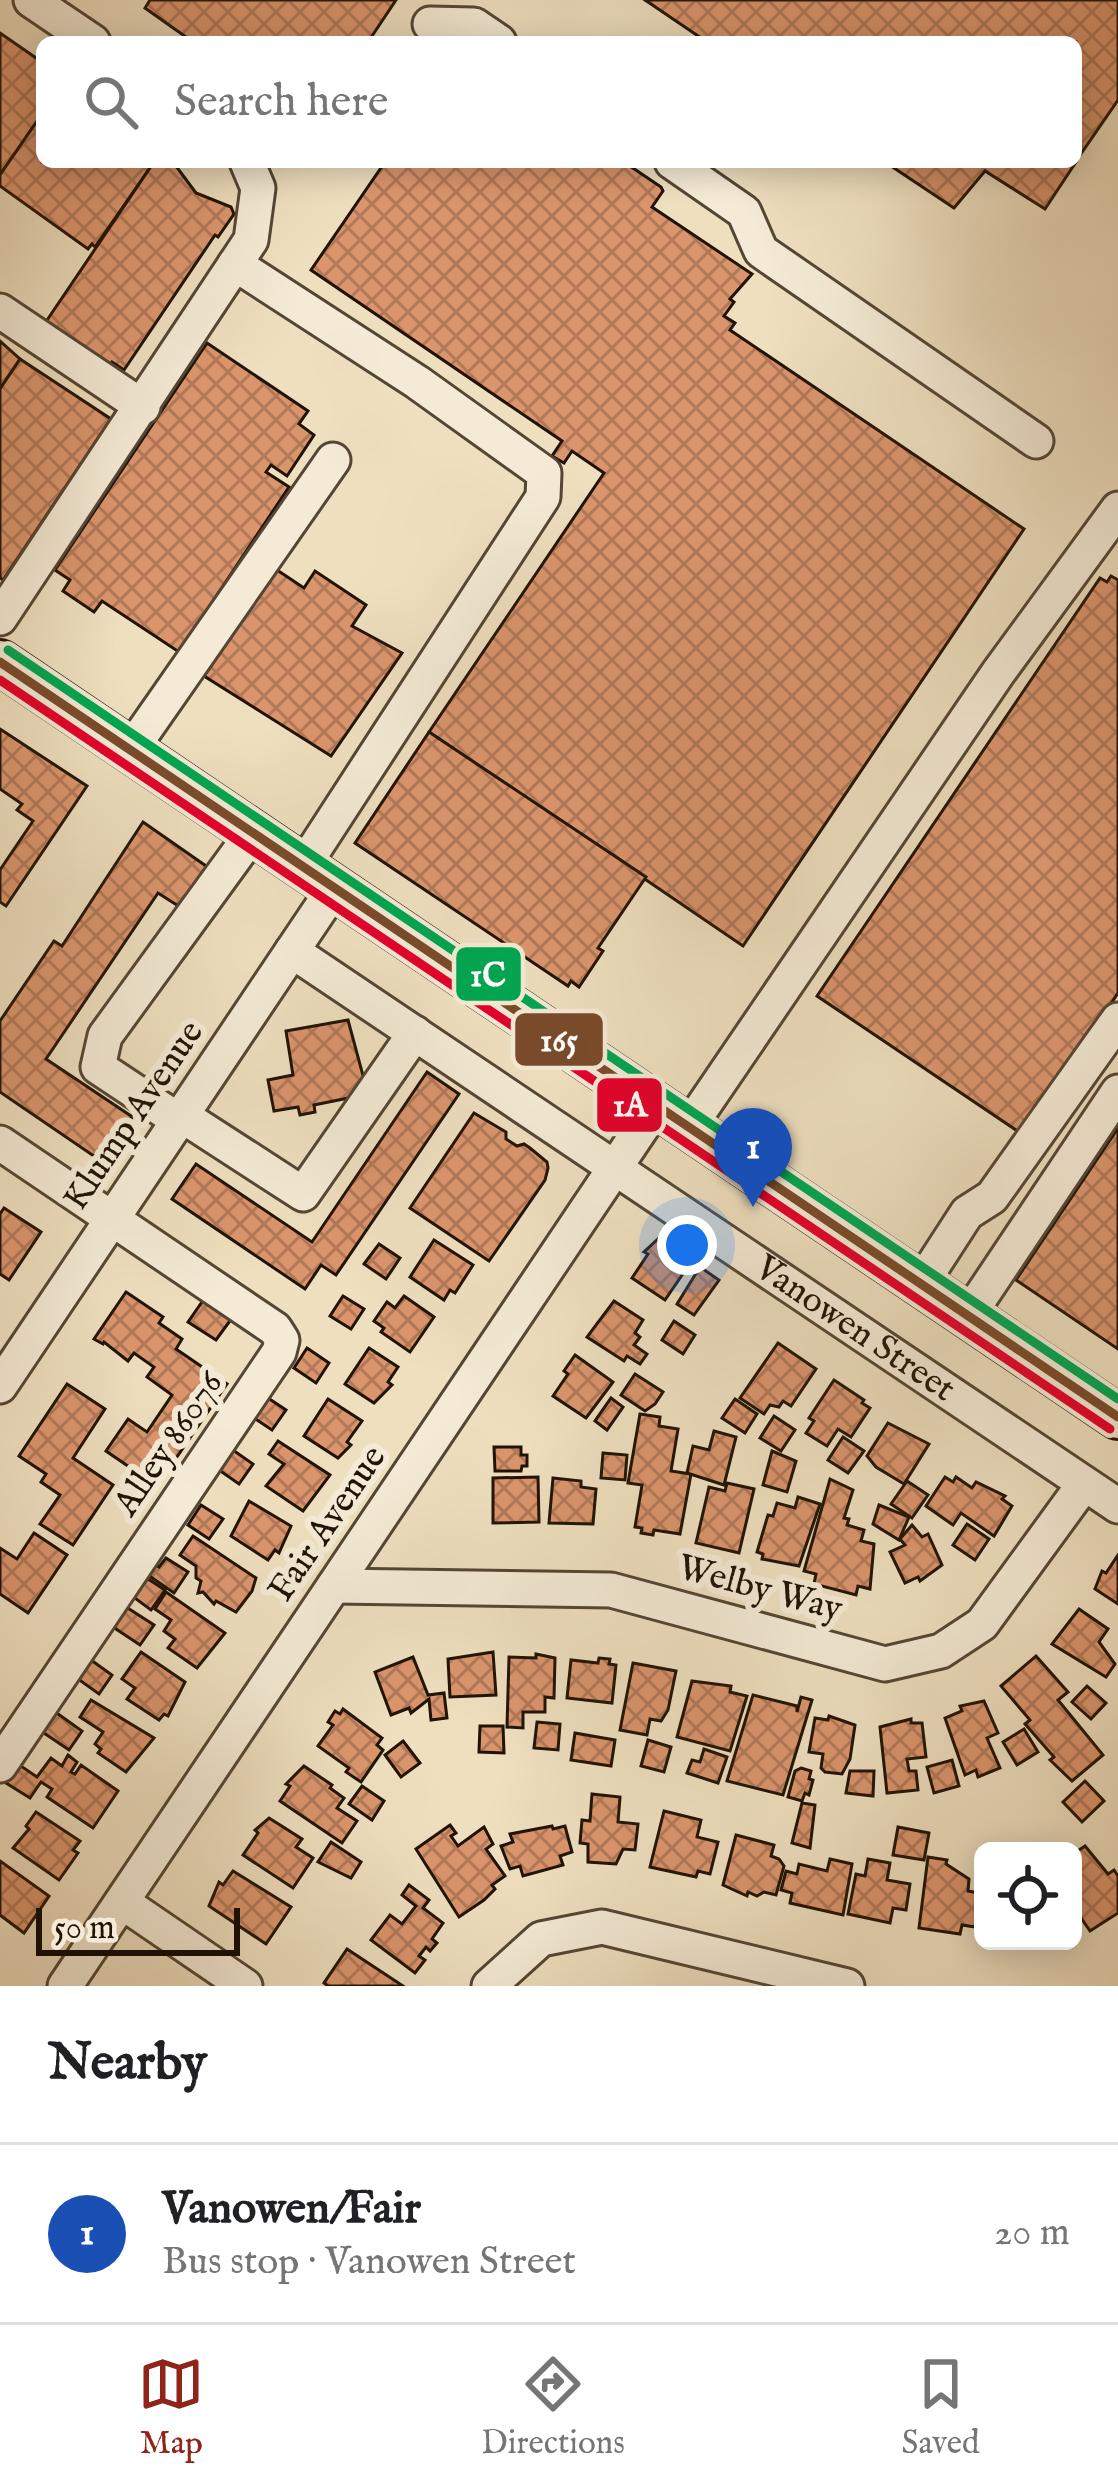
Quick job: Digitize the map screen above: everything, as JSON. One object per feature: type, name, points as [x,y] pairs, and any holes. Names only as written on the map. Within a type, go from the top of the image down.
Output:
[{"type":"main road","name":"Vanowen Street","points":[[0,662],[1118,1417]]},
{"type":"street","points":[[31,0],[84,36]]},
{"type":"street","points":[[425,22],[474,25],[490,36]]},
{"type":"street","points":[[0,618],[251,240],[258,188],[250,168]]},
{"type":"street","points":[[681,168],[744,212],[761,251],[1036,441]]},
{"type":"street","name":"Klump Avenue","points":[[0,1386],[292,951],[317,879],[543,497],[544,473],[417,382],[235,264]]},
{"type":"street","points":[[0,310],[143,407]]},
{"type":"street","points":[[130,751],[333,460]]},
{"type":"street","name":"Fair Avenue","points":[[65,1986],[615,1168],[673,1116],[1116,517]]},
{"type":"street","points":[[252,834],[105,1036],[98,1067],[303,1194],[415,1033]]},
{"type":"street","name":"Vanowen Street","points":[[292,951],[1118,1506]]},
{"type":"street","points":[[920,1284],[968,1213],[992,1197],[1021,1159],[1118,1019]]},
{"type":"street","points":[[968,1316],[1118,1092]]},
{"type":"street","points":[[0,1143],[112,1220]]},
{"type":"street","name":"Alley 86076","points":[[0,1765],[279,1352],[282,1340],[275,1329],[112,1220]]},
{"type":"street","name":"Welby Way","points":[[334,1586],[611,1590],[886,1664],[941,1652],[982,1624],[1084,1484]]},
{"type":"street","points":[[122,1902],[245,1986]]},
{"type":"street","points":[[489,1986],[541,1940],[602,1927],[847,1986]]},
{"type":"building","points":[[150,0],[396,0],[372,36],[185,36],[145,8]]},
{"type":"building","points":[[645,0],[1118,0],[1118,100],[1082,152],[1082,36],[698,36]]},
{"type":"building","points":[[0,33],[36,58],[36,123],[0,175]]},
{"type":"building","points":[[36,123],[36,168],[150,168],[95,247],[92,244],[88,249],[0,186],[0,175]]},
{"type":"building","points":[[150,168],[177,168],[196,193],[231,207],[234,214],[124,370],[112,362],[105,372],[41,329]]},
{"type":"building","points":[[381,168],[633,168],[663,191],[652,207],[752,274],[730,299],[734,302],[724,316],[735,323],[730,330],[1024,529],[743,946],[429,732],[604,473],[572,451],[564,463],[552,456],[562,441],[311,270]]},
{"type":"building","points":[[894,168],[1072,168],[1045,209],[985,171],[954,208]]},
{"type":"building","points":[[0,341],[20,359],[0,389]]},
{"type":"building","points":[[207,343],[308,411],[299,424],[314,435],[287,476],[271,465],[266,472],[289,487],[179,652],[102,601],[94,612],[63,591],[70,580],[55,570]]},
{"type":"building","points":[[20,359],[111,419],[3,580],[0,389]]},
{"type":"building","points":[[277,570],[304,588],[315,571],[366,605],[352,626],[402,653],[331,756],[204,676]]},
{"type":"building","points":[[1111,576],[1118,580],[1118,993],[1026,1129],[1019,1132],[817,996],[1100,578],[1107,582]]},
{"type":"building","points":[[0,729],[87,786],[6,906],[0,902],[0,870],[33,821],[17,810],[22,804],[0,789]]},
{"type":"building","points":[[429,732],[646,877],[598,948],[603,951],[579,987],[571,981],[568,986],[355,843]]},
{"type":"building","points":[[143,822],[207,871],[183,909],[158,893],[46,1059],[131,1116],[132,1122],[104,1163],[0,1092],[0,1021],[54,941],[62,946]]},
{"type":"building","points":[[348,1020],[368,1094],[314,1105],[315,1112],[300,1115],[298,1107],[274,1111],[268,1080],[293,1075],[286,1031]]},
{"type":"building","points":[[427,1072],[459,1094],[336,1275],[321,1265],[305,1289],[172,1199],[196,1164],[312,1242]]},
{"type":"building","points":[[474,1113],[506,1132],[506,1139],[517,1146],[530,1148],[548,1168],[545,1180],[489,1261],[410,1208]]},
{"type":"building","points":[[1118,1128],[1118,1349],[1016,1280]]},
{"type":"building","points":[[4,1208],[41,1232],[9,1280],[0,1274],[0,1214]]},
{"type":"building","points":[[658,1239],[691,1262],[665,1300],[632,1278],[648,1254],[644,1252]]},
{"type":"building","points":[[434,1240],[473,1265],[455,1293],[450,1290],[444,1300],[410,1277]]},
{"type":"building","points":[[379,1244],[400,1258],[386,1279],[364,1264]]},
{"type":"building","points":[[700,1267],[719,1280],[694,1315],[677,1304]]},
{"type":"building","points":[[126,1292],[163,1317],[159,1323],[182,1339],[176,1349],[227,1384],[157,1486],[106,1451],[128,1419],[147,1432],[172,1395],[147,1377],[154,1367],[134,1353],[128,1361],[94,1339]]},
{"type":"building","points":[[343,1296],[364,1309],[351,1329],[330,1316]]},
{"type":"building","points":[[404,1296],[434,1317],[410,1352],[381,1332],[384,1328],[374,1321],[387,1302],[395,1308]]},
{"type":"building","points":[[204,1299],[232,1318],[216,1340],[188,1322]]},
{"type":"building","points":[[614,1301],[643,1320],[634,1345],[647,1354],[640,1364],[627,1356],[624,1361],[587,1337]]},
{"type":"building","points":[[674,1321],[695,1335],[683,1354],[662,1340]]},
{"type":"building","points":[[778,1343],[816,1369],[791,1406],[783,1401],[779,1407],[770,1405],[764,1414],[740,1398]]},
{"type":"building","points":[[307,1348],[329,1363],[316,1383],[294,1368]]},
{"type":"building","points":[[369,1348],[398,1367],[388,1382],[392,1385],[374,1403],[345,1384]]},
{"type":"building","points":[[575,1355],[613,1382],[586,1418],[553,1396]]},
{"type":"building","points":[[635,1374],[663,1392],[645,1411],[621,1395]]},
{"type":"building","points":[[834,1380],[870,1408],[851,1437],[838,1429],[827,1446],[806,1433],[814,1421],[809,1418]]},
{"type":"building","points":[[67,1384],[105,1409],[73,1458],[113,1485],[73,1545],[40,1524],[60,1495],[41,1482],[46,1474],[19,1456]]},
{"type":"building","points":[[265,1396],[286,1410],[272,1430],[251,1416]]},
{"type":"building","points":[[611,1398],[623,1407],[607,1430],[595,1421]]},
{"type":"building","points":[[328,1399],[362,1421],[347,1442],[351,1445],[338,1458],[304,1436]]},
{"type":"building","points":[[735,1399],[757,1414],[745,1433],[722,1418]]},
{"type":"building","points":[[640,1414],[660,1417],[659,1426],[678,1429],[671,1471],[691,1474],[680,1534],[654,1530],[653,1535],[635,1527],[642,1485],[628,1483]]},
{"type":"building","points":[[774,1416],[795,1430],[781,1451],[760,1438]]},
{"type":"building","points":[[888,1423],[929,1444],[904,1484],[867,1456]]},
{"type":"building","points":[[714,1431],[736,1437],[724,1485],[687,1473],[693,1446],[709,1450]]},
{"type":"building","points":[[843,1437],[864,1451],[848,1473],[828,1460]]},
{"type":"building","points":[[278,1441],[330,1475],[303,1511],[266,1486],[284,1464],[269,1454]]},
{"type":"building","points":[[494,1447],[521,1447],[527,1466],[521,1471],[495,1471]]},
{"type":"building","points":[[230,1448],[253,1464],[239,1484],[216,1468]]},
{"type":"building","points":[[772,1451],[796,1461],[787,1492],[763,1485]]},
{"type":"building","points":[[603,1453],[627,1455],[625,1480],[601,1478]]},
{"type":"building","points":[[538,1477],[539,1522],[493,1523],[493,1478]]},
{"type":"building","points":[[945,1477],[953,1482],[956,1477],[972,1488],[976,1482],[1005,1496],[1002,1499],[1012,1506],[994,1536],[961,1513],[953,1525],[926,1506]]},
{"type":"building","points":[[553,1478],[581,1481],[581,1487],[596,1489],[593,1524],[549,1523]]},
{"type":"building","points":[[830,1479],[853,1490],[844,1518],[849,1519],[847,1525],[864,1530],[861,1541],[874,1544],[870,1589],[858,1586],[856,1595],[814,1584],[816,1574],[804,1571]]},
{"type":"building","points":[[907,1481],[928,1495],[912,1518],[891,1504]]},
{"type":"building","points":[[727,1483],[754,1489],[739,1553],[696,1543],[709,1487],[725,1491]]},
{"type":"building","points":[[798,1497],[820,1504],[799,1566],[762,1559],[763,1554],[757,1552],[768,1515],[773,1516],[777,1503],[795,1508]]},
{"type":"building","points":[[249,1501],[291,1526],[279,1553],[275,1550],[268,1560],[231,1536]]},
{"type":"building","points":[[201,1505],[223,1519],[209,1539],[188,1525]]},
{"type":"building","points":[[879,1505],[909,1517],[899,1540],[873,1524]]},
{"type":"building","points":[[967,1524],[989,1539],[975,1560],[953,1545]]},
{"type":"building","points":[[912,1525],[922,1537],[928,1534],[942,1565],[920,1581],[918,1577],[905,1583],[890,1552],[905,1545],[900,1539]]},
{"type":"building","points":[[34,1533],[67,1555],[28,1613],[0,1594],[0,1548],[17,1559]]},
{"type":"building","points":[[193,1536],[256,1578],[236,1612],[198,1593],[201,1581],[196,1578],[196,1566],[180,1555]]},
{"type":"building","points":[[1118,1555],[1118,1604],[1095,1589],[1102,1571],[1106,1573]]},
{"type":"building","points":[[166,1558],[188,1572],[174,1593],[145,1573],[152,1563],[159,1567]]},
{"type":"building","points":[[145,1577],[165,1590],[151,1610],[132,1596]]},
{"type":"building","points":[[166,1592],[225,1633],[197,1668],[168,1648],[175,1639],[164,1631],[171,1620],[155,1609]]},
{"type":"building","points":[[123,1605],[154,1625],[140,1645],[110,1625]]},
{"type":"building","points":[[1079,1609],[1108,1629],[1099,1642],[1115,1664],[1106,1677],[1052,1644]]},
{"type":"building","points":[[141,1652],[185,1682],[168,1716],[159,1720],[127,1699],[135,1688],[122,1679]]},
{"type":"building","points":[[493,1652],[496,1695],[450,1697],[448,1659]]},
{"type":"building","points":[[536,1654],[555,1658],[554,1698],[545,1697],[545,1712],[523,1712],[523,1728],[507,1727],[509,1657],[536,1658]]},
{"type":"building","points":[[1036,1656],[1068,1692],[1058,1700],[1103,1755],[1072,1781],[1050,1760],[1054,1757],[1025,1724],[1030,1720],[1001,1686]]},
{"type":"building","points":[[413,1657],[428,1695],[444,1693],[447,1718],[431,1720],[429,1699],[411,1713],[409,1708],[391,1715],[375,1672]]},
{"type":"building","points":[[599,1658],[616,1665],[612,1703],[567,1698],[571,1660],[598,1663]]},
{"type":"building","points":[[91,1660],[112,1675],[99,1694],[78,1679]]},
{"type":"building","points":[[633,1663],[676,1671],[668,1710],[661,1721],[650,1719],[647,1735],[620,1730]]},
{"type":"building","points":[[692,1681],[731,1686],[730,1692],[747,1696],[730,1751],[677,1737]]},
{"type":"building","points":[[1087,1686],[1106,1703],[1091,1719],[1072,1702]]},
{"type":"building","points":[[753,1695],[797,1706],[797,1712],[801,1697],[812,1700],[783,1795],[727,1781]]},
{"type":"building","points":[[91,1700],[154,1738],[126,1772],[98,1753],[101,1749],[95,1744],[103,1732],[80,1717]]},
{"type":"building","points":[[984,1701],[998,1733],[987,1738],[1000,1768],[978,1777],[976,1770],[965,1775],[945,1718],[962,1711],[960,1706]]},
{"type":"building","points":[[343,1709],[382,1738],[377,1745],[383,1750],[361,1782],[318,1746],[333,1725],[328,1722],[335,1711],[340,1714]]},
{"type":"building","points":[[54,1711],[82,1731],[69,1750],[41,1731]]},
{"type":"building","points":[[829,1716],[855,1725],[850,1759],[842,1774],[825,1772],[823,1754],[809,1752],[815,1718],[828,1720]]},
{"type":"building","points":[[911,1719],[911,1723],[922,1723],[926,1757],[907,1759],[909,1771],[916,1771],[918,1790],[887,1793],[880,1727]]},
{"type":"building","points":[[537,1722],[560,1724],[558,1750],[534,1748]]},
{"type":"building","points":[[480,1726],[503,1726],[504,1753],[479,1752]]},
{"type":"building","points":[[1024,1729],[1038,1752],[1017,1765],[1003,1742]]},
{"type":"building","points":[[575,1733],[615,1740],[611,1766],[571,1760]]},
{"type":"building","points":[[648,1740],[671,1747],[664,1772],[641,1766]]},
{"type":"building","points":[[403,1741],[420,1763],[401,1777],[385,1755]]},
{"type":"building","points":[[704,1749],[727,1757],[718,1783],[687,1773],[692,1760],[700,1762]]},
{"type":"building","points":[[68,1755],[77,1762],[71,1772],[75,1774],[81,1765],[118,1791],[93,1828],[47,1797],[52,1789],[41,1782],[30,1798],[6,1783],[18,1764],[37,1777],[51,1758],[62,1766]]},
{"type":"building","points":[[952,1760],[959,1786],[934,1793],[927,1767]]},
{"type":"building","points":[[304,1766],[332,1785],[344,1798],[337,1808],[357,1821],[342,1843],[280,1801],[290,1786],[286,1784]]},
{"type":"building","points":[[795,1771],[811,1771],[809,1779],[813,1780],[802,1801],[788,1797]]},
{"type":"building","points":[[850,1771],[874,1771],[873,1796],[846,1793]]},
{"type":"building","points":[[1085,1781],[1104,1801],[1082,1822],[1063,1802]]},
{"type":"building","points":[[362,1786],[384,1801],[372,1820],[349,1804]]},
{"type":"building","points":[[592,1794],[620,1797],[618,1822],[638,1824],[635,1850],[623,1849],[616,1864],[588,1862],[588,1844],[580,1843],[582,1820],[590,1821]]},
{"type":"building","points":[[802,1803],[815,1805],[810,1848],[792,1843]]},
{"type":"building","points":[[664,1811],[701,1820],[697,1837],[718,1842],[710,1874],[698,1871],[696,1877],[650,1867]]},
{"type":"building","points":[[36,1812],[80,1841],[73,1850],[78,1853],[59,1880],[13,1848]]},
{"type":"building","points":[[269,1818],[302,1839],[296,1847],[313,1858],[293,1888],[243,1855],[258,1833],[255,1830]]},
{"type":"building","points":[[450,1825],[458,1846],[484,1827],[493,1844],[486,1849],[505,1876],[492,1885],[495,1889],[484,1900],[459,1917],[416,1849]]},
{"type":"building","points":[[565,1826],[572,1852],[560,1856],[563,1865],[523,1876],[520,1866],[510,1869],[501,1846],[513,1842],[510,1834]]},
{"type":"building","points":[[898,1827],[929,1833],[924,1860],[893,1855]]},
{"type":"building","points":[[736,1835],[774,1845],[771,1856],[784,1866],[776,1895],[748,1892],[747,1896],[723,1885]]},
{"type":"building","points":[[331,1842],[361,1862],[351,1878],[318,1862]]},
{"type":"building","points":[[1082,1848],[1108,1874],[1114,1870],[1118,1876],[1118,1913],[1090,1931],[1082,1919]]},
{"type":"building","points":[[928,1857],[947,1860],[946,1864],[969,1879],[968,1891],[974,1892],[974,1927],[962,1925],[960,1934],[919,1928]]},
{"type":"building","points":[[830,1859],[852,1864],[843,1915],[790,1903],[792,1893],[781,1890],[786,1871],[797,1874],[799,1864],[827,1871]]},
{"type":"building","points":[[868,1859],[890,1863],[887,1880],[910,1884],[906,1910],[893,1908],[890,1923],[848,1914],[856,1874],[865,1876]]},
{"type":"building","points":[[0,1861],[49,1896],[24,1933],[0,1915]]},
{"type":"building","points":[[233,1871],[291,1907],[266,1944],[209,1906],[219,1882],[223,1885]]},
{"type":"building","points":[[409,1885],[429,1900],[423,1908],[443,1923],[432,1939],[437,1943],[419,1956],[425,1960],[415,1973],[371,1940],[390,1915],[402,1924],[416,1906],[402,1895]]},
{"type":"building","points":[[347,1949],[403,1986],[328,1986],[324,1983]]},
{"type":"transit line","name":"1C","points":[[8,650],[1118,1399]]},
{"type":"transit line","name":"165","points":[[0,662],[1118,1417]]},
{"type":"transit line","name":"1A","points":[[0,680],[1110,1429]]},
{"type":"place","name":"Vanowen/Fair","points":[[753,1207]]}]
